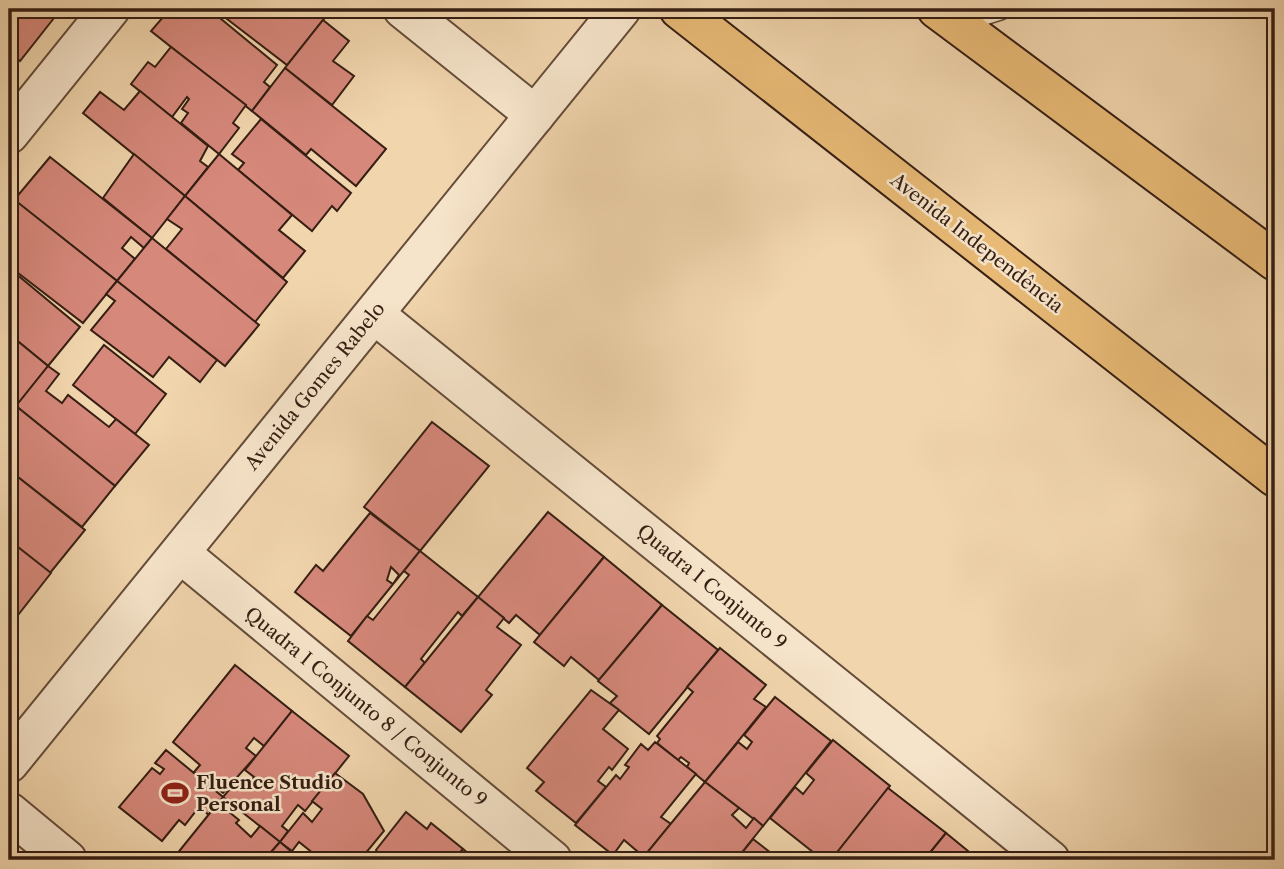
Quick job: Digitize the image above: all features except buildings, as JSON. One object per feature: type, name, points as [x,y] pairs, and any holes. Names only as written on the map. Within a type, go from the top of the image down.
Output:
[{"type":"main road","name":"Avenida Independência","points":[[679,9],[1275,477]]},
{"type":"main road","points":[[946,16],[1275,261]]},
{"type":"street","points":[[9,134],[110,9]]},
{"type":"street","points":[[403,9],[535,115]]},
{"type":"street","name":"Avenida Gomes Rabelo","points":[[9,763],[621,9]]},
{"type":"street","name":"Quadra I Conjunto 9","points":[[374,314],[1050,860]]},
{"type":"street","name":"Quadra I Conjunto 8 / Conjunto 9","points":[[180,553],[552,860]]},
{"type":"street","points":[[9,812],[67,860]]},
{"type":"lane","points":[[946,16],[1000,9]]},
{"type":"place","name":"Fluence Studio Personal","points":[[175,793]]}]
